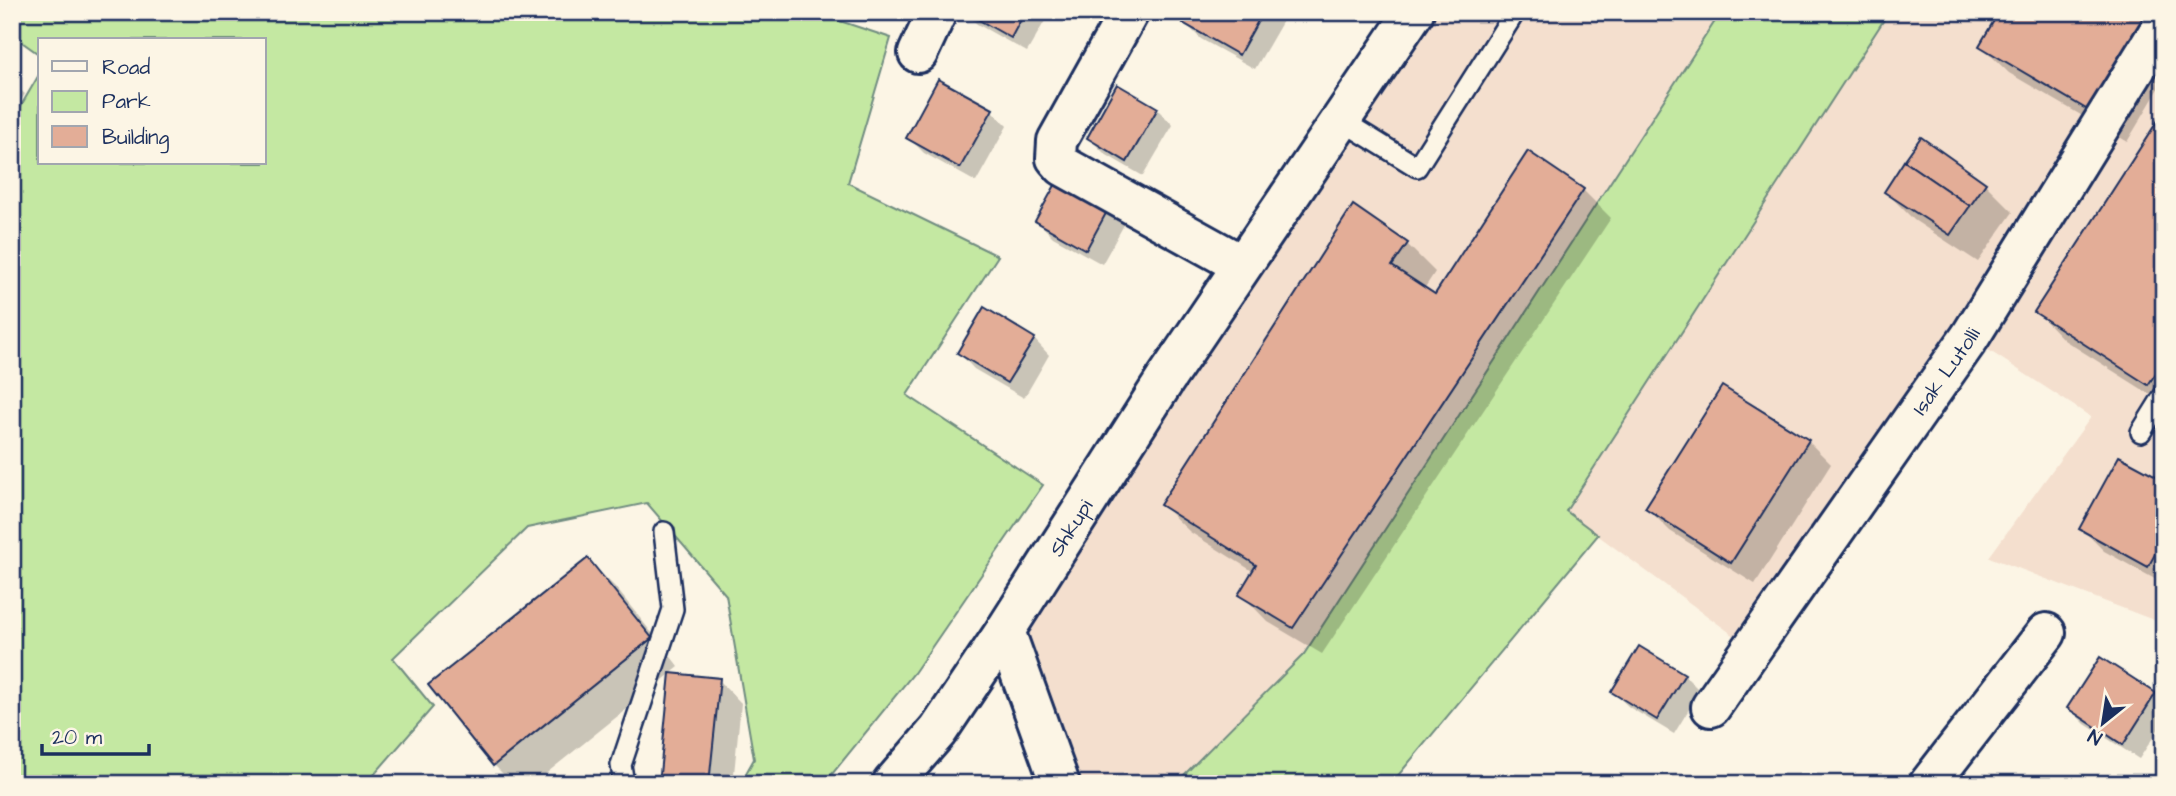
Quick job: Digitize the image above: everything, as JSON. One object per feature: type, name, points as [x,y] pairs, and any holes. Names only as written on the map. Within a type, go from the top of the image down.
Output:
[{"type":"street","points":[[918,53],[937,12]]},
{"type":"street","points":[[1129,12],[1057,141],[1056,158],[1063,166],[1242,265]]},
{"type":"street","name":"Shkupi","points":[[892,784],[938,731],[1242,265],[1414,12]]},
{"type":"street","name":"Isak Lutolli","points":[[1711,707],[1970,337],[2164,23]]},
{"type":"street","points":[[1005,631],[1060,784]]},
{"type":"street","points":[[1929,784],[2046,633]]},
{"type":"lane","points":[[1341,120],[1417,167],[1515,12]]},
{"type":"lane","points":[[2141,432],[2164,395]]},
{"type":"lane","points":[[624,784],[621,765],[673,609],[664,533]]},
{"type":"shaded area","points":[[1414,12],[1721,12],[1304,654],[1175,784],[1060,784],[1005,631]]},
{"type":"shaded area","points":[[1889,12],[2164,12],[2164,624],[1989,557],[2091,417],[1970,338],[1740,640],[1566,512]]},
{"type":"green space","points":[[12,12],[813,12],[891,38],[848,183],[998,256],[907,395],[1043,485],[914,673],[824,784],[740,784],[754,759],[726,595],[647,503],[527,528],[393,658],[433,707],[366,784],[12,784],[12,121],[38,76],[38,164],[266,164],[266,38],[38,38],[38,54],[12,35]]},
{"type":"green space","points":[[1721,12],[1889,12],[1566,511],[1598,535],[1391,784],[1175,784],[1304,654]]},
{"type":"building","points":[[965,12],[1025,12],[1011,38]]},
{"type":"building","points":[[1189,12],[1263,12],[1239,55],[1183,23]]},
{"type":"building","points":[[1999,12],[2160,12],[2098,116],[1979,46]]},
{"type":"building","points":[[938,79],[993,109],[960,168],[906,138]]},
{"type":"building","points":[[1117,84],[1158,108],[1127,162],[1087,138]]},
{"type":"building","points":[[2164,111],[2164,361],[2148,385],[2034,312]]},
{"type":"building","points":[[1921,137],[1986,183],[1970,206],[1904,161]]},
{"type":"building","points":[[1528,151],[1584,189],[1293,628],[1238,595],[1256,565],[1160,505],[1353,205],[1408,243],[1392,266],[1435,294]]},
{"type":"building","points":[[1904,161],[1970,206],[1950,235],[1884,192]]},
{"type":"building","points":[[1059,178],[1110,206],[1086,250],[1035,221]]},
{"type":"building","points":[[984,307],[1035,338],[1007,383],[957,353]]},
{"type":"building","points":[[1722,386],[1809,440],[1731,563],[1645,508]]},
{"type":"building","points":[[2119,456],[2164,480],[2164,538],[2148,567],[2079,529]]},
{"type":"building","points":[[588,558],[652,638],[493,766],[428,685]]},
{"type":"building","points":[[1639,646],[1685,674],[1657,720],[1611,692]]},
{"type":"building","points":[[2100,657],[2156,693],[2123,745],[2067,708]]},
{"type":"building","points":[[670,673],[720,678],[709,784],[659,784]]}]
